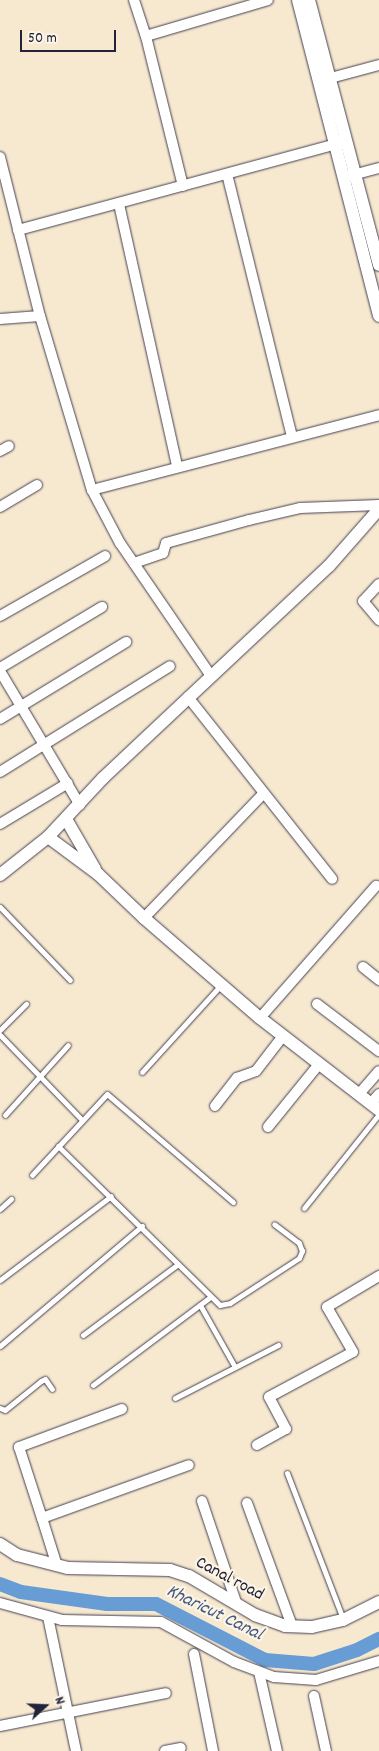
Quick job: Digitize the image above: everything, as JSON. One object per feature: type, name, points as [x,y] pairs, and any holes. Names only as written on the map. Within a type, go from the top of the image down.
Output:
[{"type":"street","points":[[134,0],[146,36],[183,186]]},
{"type":"street","points":[[146,36],[268,0]]},
{"type":"street","points":[[298,0],[325,79]]},
{"type":"street","points":[[309,0],[379,316]]},
{"type":"street","points":[[325,79],[379,65]]},
{"type":"street","points":[[18,230],[341,143]]},
{"type":"street","points":[[0,157],[2,172],[40,316],[92,490],[134,563],[211,676]]},
{"type":"street","points":[[349,176],[379,168]]},
{"type":"street","points":[[227,174],[292,436]]},
{"type":"street","points":[[349,176],[374,229],[379,265]]},
{"type":"street","points":[[119,204],[177,465]]},
{"type":"street","points":[[0,319],[40,316]]},
{"type":"street","points":[[92,490],[177,465],[379,415]]},
{"type":"street","points":[[0,507],[36,485]]},
{"type":"street","points":[[134,563],[163,553],[166,543],[283,512],[300,508],[379,505]]},
{"type":"street","points":[[0,875],[48,837],[188,697],[329,566],[379,509]]},
{"type":"street","points":[[0,616],[105,556]]},
{"type":"street","points":[[379,584],[363,601],[379,620]]},
{"type":"street","points":[[80,805],[20,707],[0,670],[102,607]]},
{"type":"street","points":[[0,719],[126,642]]},
{"type":"street","points":[[0,772],[170,666]]},
{"type":"street","points":[[188,697],[332,879]]},
{"type":"street","points":[[0,824],[68,783]]},
{"type":"street","points":[[144,918],[264,794]]},
{"type":"street","points":[[66,819],[98,874]]},
{"type":"street","points":[[48,837],[98,874],[144,918],[260,1018],[359,1094],[377,1105]]},
{"type":"street","points":[[260,1018],[376,886]]},
{"type":"street","points":[[363,967],[379,980]]},
{"type":"street","points":[[317,1004],[379,1052]]},
{"type":"street","points":[[215,1106],[237,1078],[256,1071],[283,1036]]},
{"type":"street","points":[[268,1127],[319,1064]]},
{"type":"street","points":[[359,1094],[379,1071]]},
{"type":"street","points":[[257,1445],[286,1429],[269,1397],[353,1352],[327,1307],[379,1276]]},
{"type":"street","points":[[57,1566],[19,1446],[122,1409]]},
{"type":"street","points":[[42,1518],[189,1465]]},
{"type":"street","points":[[202,1501],[238,1604]]},
{"type":"street","points":[[247,1504],[292,1626]]},
{"type":"street","name":"Canal road","points":[[0,1544],[17,1555],[57,1566],[170,1570],[189,1576],[255,1615],[292,1626],[312,1628],[343,1620],[379,1602]]},
{"type":"street","points":[[0,1603],[48,1617],[161,1622],[234,1662],[274,1677],[316,1680],[379,1661]]},
{"type":"street","points":[[48,1617],[76,1751]]},
{"type":"street","points":[[194,1654],[213,1751]]},
{"type":"street","points":[[259,1672],[278,1751]]},
{"type":"street","points":[[0,1726],[166,1693]]},
{"type":"street","points":[[314,1696],[326,1751]]},
{"type":"street","points":[[165,1751],[181,1748]]},
{"type":"lane","points":[[0,907],[70,980]]},
{"type":"lane","points":[[142,1072],[220,985]]},
{"type":"lane","points":[[0,1030],[26,1004]]},
{"type":"lane","points":[[0,1035],[82,1120]]},
{"type":"lane","points":[[5,1115],[68,1045]]},
{"type":"lane","points":[[32,1175],[107,1094],[233,1202]]},
{"type":"lane","points":[[304,1208],[377,1105]]},
{"type":"lane","points":[[58,1146],[142,1226],[209,1298],[220,1305],[230,1303],[299,1258],[302,1252],[299,1243],[274,1224]]},
{"type":"lane","points":[[0,1280],[111,1196]]},
{"type":"lane","points":[[0,1209],[11,1198]]},
{"type":"lane","points":[[0,1346],[142,1226]]},
{"type":"lane","points":[[84,1335],[177,1265]]},
{"type":"lane","points":[[93,1386],[209,1298]]},
{"type":"lane","points":[[200,1305],[236,1367]]},
{"type":"lane","points":[[175,1398],[278,1345]]},
{"type":"lane","points":[[0,1408],[5,1410],[45,1379],[52,1389]]},
{"type":"lane","points":[[287,1474],[343,1620]]},
{"type":"waterway","name":"Kharicut Canal","points":[[0,1584],[21,1592],[107,1604],[156,1604],[265,1660],[314,1664],[357,1650],[379,1639]]}]
